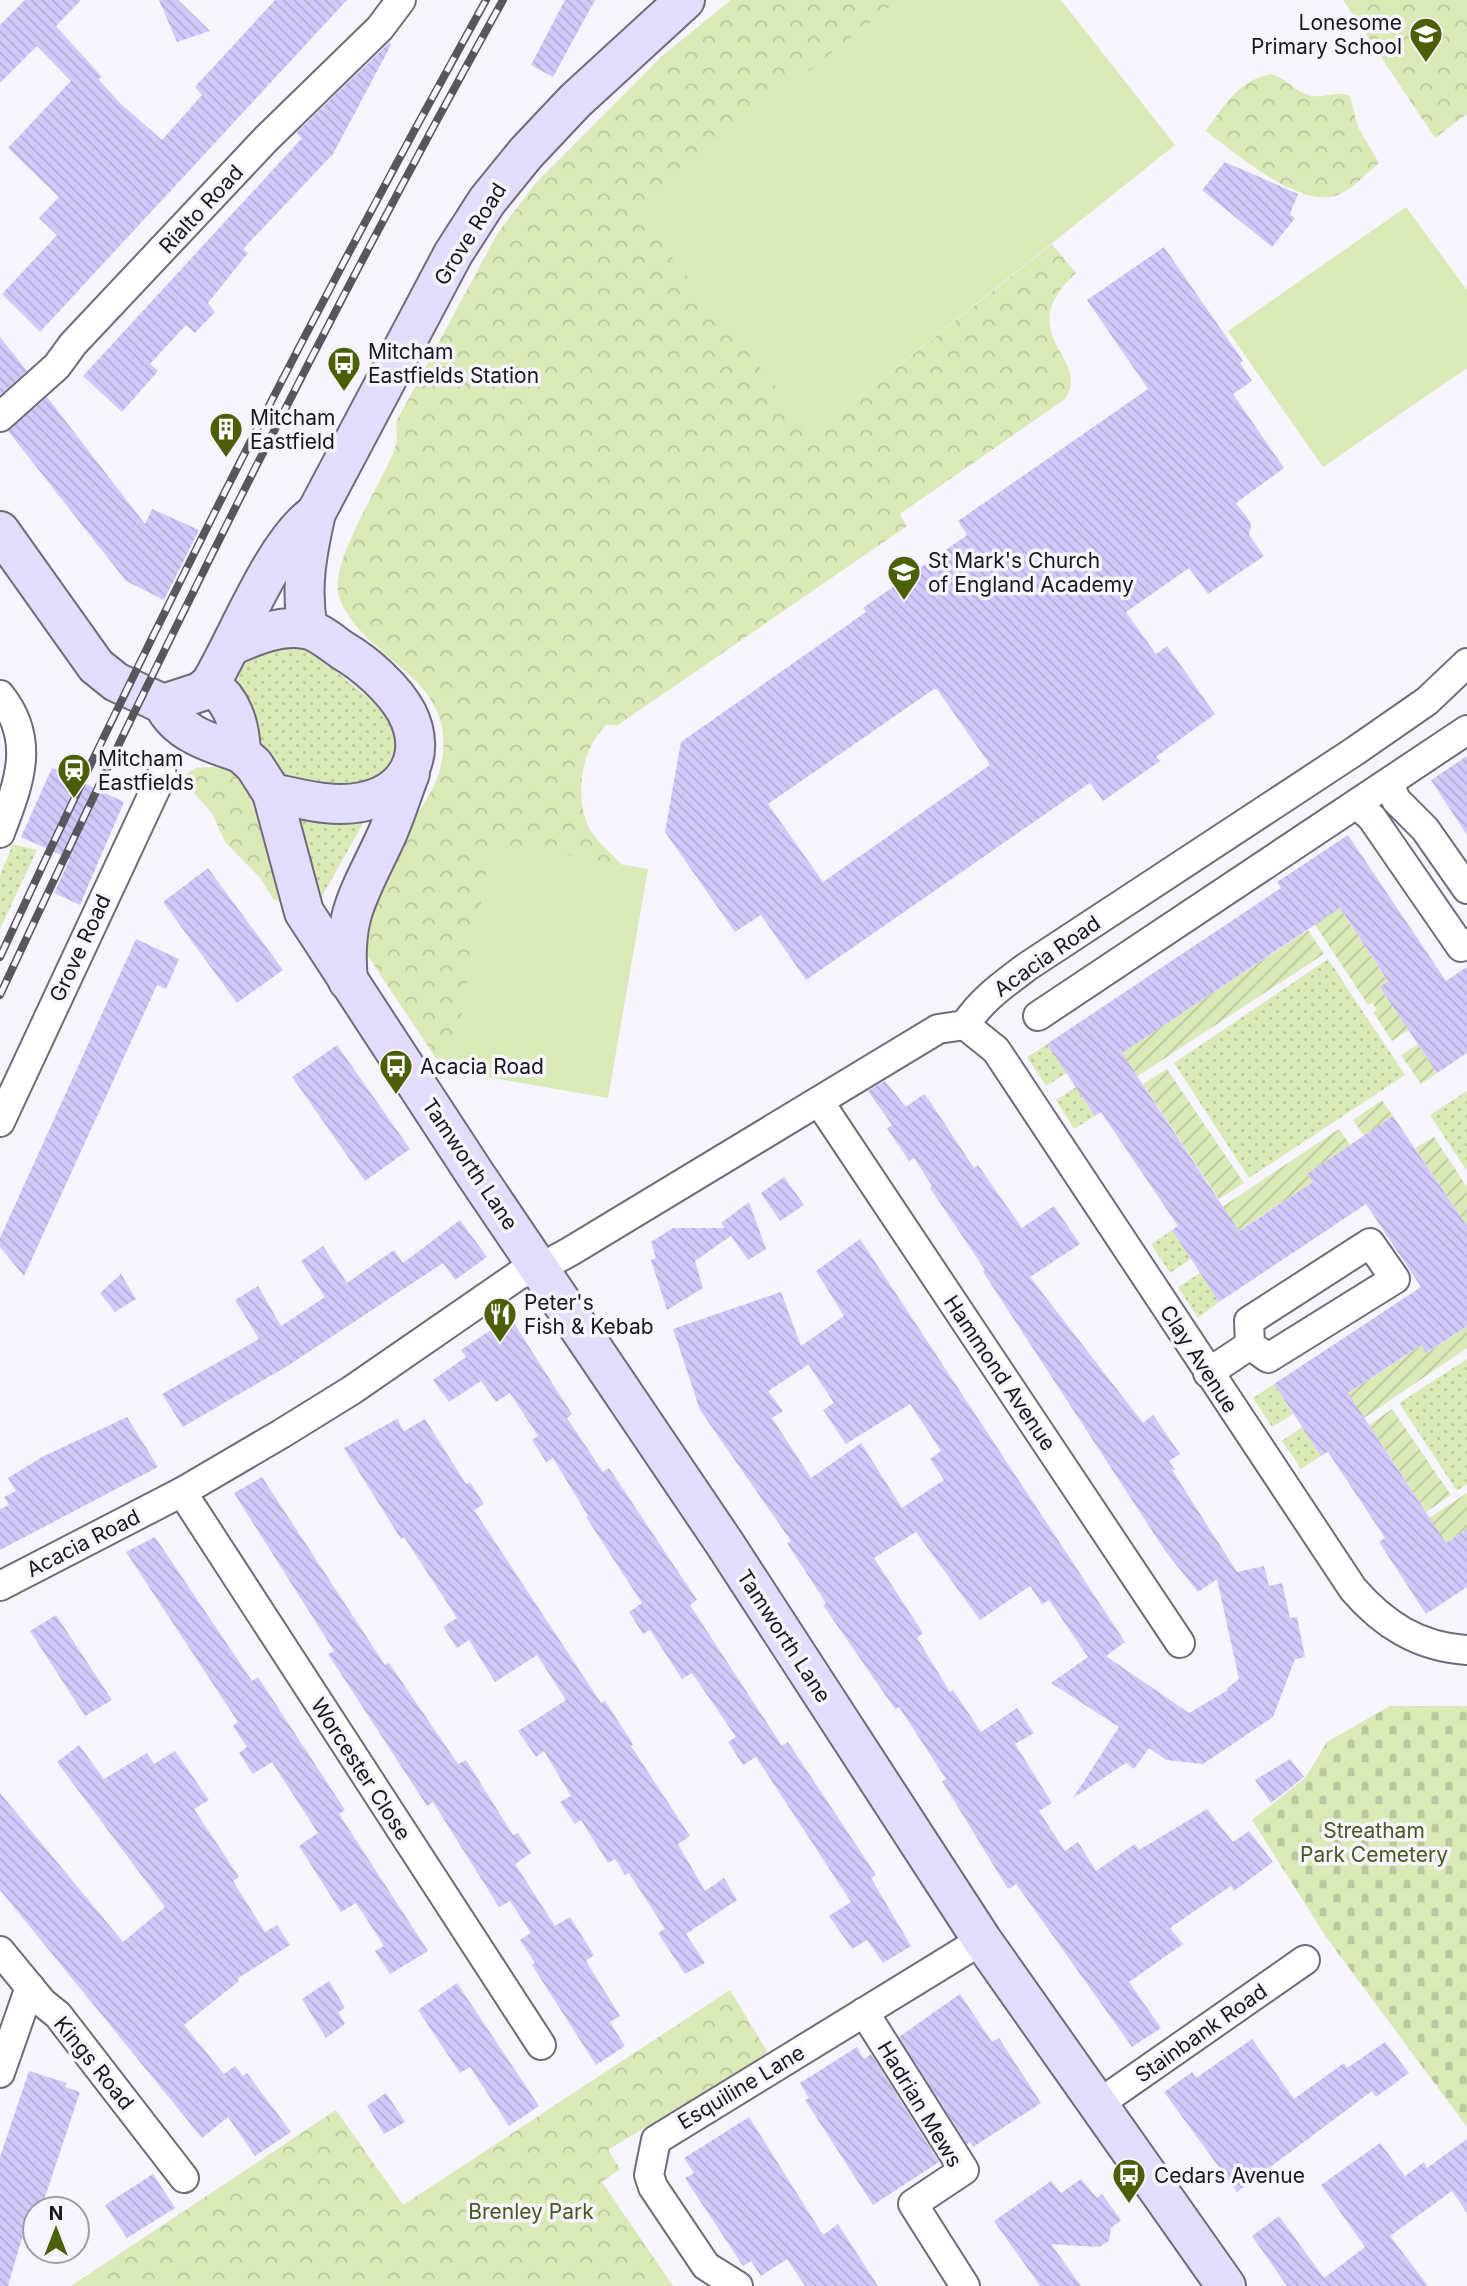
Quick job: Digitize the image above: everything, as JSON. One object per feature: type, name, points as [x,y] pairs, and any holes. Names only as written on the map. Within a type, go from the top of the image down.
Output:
[{"type":"street","name":"Rialto Road","points":[[0,417],[57,366],[73,344],[266,139],[380,29],[401,0]]},
{"type":"street","name":"Grove Road","points":[[308,629],[302,599],[306,559],[316,513],[453,254],[487,201],[526,153],[575,101],[685,0]]},
{"type":"street","name":"Grove Road","points":[[233,645],[246,615],[299,527],[316,513]]},
{"type":"street","points":[[0,531],[86,656],[106,675],[163,704],[172,722],[212,744],[241,752],[254,765],[272,793],[322,803],[363,802],[390,791],[411,771],[415,743],[407,712],[368,670],[308,629],[260,634],[233,645],[210,684],[200,692],[163,704]]},
{"type":"street","name":"Acacia Road","points":[[0,1586],[182,1492],[352,1390],[520,1274],[540,1269],[820,1103],[938,1029],[965,1025],[975,1009],[993,992],[1028,966],[1355,751],[1427,701],[1467,663]]},
{"type":"street","points":[[210,684],[225,695],[240,730],[241,752]]},
{"type":"street","points":[[0,695],[14,717],[22,762],[17,795],[0,833]]},
{"type":"street","points":[[1038,1016],[1467,730]]},
{"type":"street","points":[[1355,751],[1374,794],[1372,818],[1461,947],[1467,943]]},
{"type":"street","name":"Tamworth Lane","points":[[348,981],[345,951],[351,910],[384,841],[411,771]]},
{"type":"street","name":"Grove Road","points":[[0,1122],[162,775]]},
{"type":"street","name":"Tamworth Lane","points":[[272,793],[304,912],[348,981],[725,1544],[982,1940],[1226,2286]]},
{"type":"street","points":[[1374,794],[1396,800],[1425,829],[1467,889]]},
{"type":"street","name":"Clay Avenue","points":[[965,1025],[996,1050],[1336,1567],[1371,1611],[1418,1641],[1446,1649],[1467,1650]]},
{"type":"street","name":"Hammond Avenue","points":[[820,1103],[1180,1643]]},
{"type":"street","points":[[1370,1243],[1395,1279],[1268,1358],[1250,1345],[1249,1321],[1370,1243]]},
{"type":"street","points":[[1208,1373],[1250,1345]]},
{"type":"street","name":"Worcester Close","points":[[182,1492],[541,2045]]},
{"type":"street","name":"Esquiline Lane","points":[[738,2286],[706,2266],[653,2187],[649,2175],[656,2140],[982,1940]]},
{"type":"street","name":"Kings Road","points":[[0,1951],[58,2015],[184,2178]]},
{"type":"street","name":"Stainbank Road","points":[[1097,2105],[1306,1960]]},
{"type":"street","points":[[0,2073],[30,1987]]},
{"type":"street","name":"Hadrian Mews","points":[[864,2012],[964,2170],[913,2204],[965,2286]]},
{"type":"green space","points":[[731,0],[899,0],[635,209],[813,434],[1052,244],[1076,273],[1057,294],[1050,313],[1050,329],[1069,370],[1071,384],[1065,399],[900,514],[907,526],[618,725],[606,725],[597,735],[586,760],[582,774],[582,802],[592,833],[622,865],[492,843],[452,1071],[447,1075],[366,953],[360,933],[397,848],[438,775],[443,735],[436,710],[423,689],[350,618],[339,596],[341,564],[358,522],[395,448],[396,422],[497,234],[535,184],[662,56]]},
{"type":"green space","points":[[899,0],[1061,0],[1175,145],[813,434],[634,209]]},
{"type":"green space","name":"Lonesome Primary School","points":[[1343,0],[1467,0],[1467,114],[1435,138]]},
{"type":"green space","points":[[1270,74],[1311,96],[1350,96],[1358,127],[1379,163],[1343,192],[1330,197],[1315,197],[1299,192],[1265,174],[1206,131],[1240,89],[1259,77]]},
{"type":"green space","points":[[1406,207],[1467,290],[1467,368],[1323,467],[1228,331]]},
{"type":"green space","points":[[271,647],[307,647],[390,716],[397,742],[396,753],[393,762],[370,789],[287,780],[280,771],[247,714],[238,686],[244,665]]},
{"type":"green space","points":[[196,768],[224,769],[237,777],[248,791],[264,827],[282,902],[273,899],[261,879],[225,842],[212,813],[186,784],[186,774]]},
{"type":"green space","points":[[296,815],[365,820],[320,900]]},
{"type":"green space","points":[[492,842],[648,869],[608,1098],[452,1071]]},
{"type":"green space","points":[[13,844],[37,850],[0,929],[0,875]]},
{"type":"green space","points":[[1331,895],[1388,981],[1380,987],[1409,1030],[1392,1041],[1373,1012],[1377,1010],[1372,1003],[1368,1005],[1306,911]]},
{"type":"green space","points":[[1308,930],[1324,954],[1121,1087],[1106,1063]]},
{"type":"green space","points":[[1328,959],[1405,1075],[1249,1178],[1174,1063]]},
{"type":"green space","points":[[1047,1044],[1067,1073],[1046,1086],[1027,1057]]},
{"type":"green space","points":[[1418,1044],[1437,1073],[1421,1084],[1401,1055]]},
{"type":"green space","points":[[1167,1069],[1244,1183],[1219,1199],[1143,1084]]},
{"type":"green space","points":[[1076,1087],[1095,1116],[1074,1129],[1056,1100]]},
{"type":"green space","points":[[1467,1091],[1467,1171],[1430,1115]]},
{"type":"green space","points":[[1382,1100],[1393,1116],[1364,1136],[1353,1120]]},
{"type":"green space","points":[[1339,1129],[1350,1145],[1307,1174],[1313,1182],[1226,1239],[1210,1215]]},
{"type":"green space","points":[[1434,1137],[1467,1187],[1467,1226],[1415,1148]]},
{"type":"green space","points":[[1172,1230],[1191,1259],[1170,1273],[1151,1244]]},
{"type":"green space","points":[[1200,1273],[1219,1302],[1198,1318],[1178,1287]]},
{"type":"green space","points":[[1467,1326],[1467,1348],[1351,1427],[1335,1402],[1421,1345],[1427,1353]]},
{"type":"green space","points":[[1467,1359],[1467,1484],[1457,1491],[1399,1403]]},
{"type":"green space","points":[[1274,1384],[1293,1414],[1272,1427],[1253,1398]]},
{"type":"green space","points":[[1392,1409],[1451,1495],[1426,1512],[1369,1425]]},
{"type":"green space","points":[[1302,1427],[1321,1456],[1301,1469],[1282,1441]]},
{"type":"green space","points":[[1467,1493],[1467,1529],[1431,1553],[1414,1528]]},
{"type":"green space","name":"Streatham Park Cemetery","points":[[1390,1706],[1467,1706],[1467,2127],[1326,1937],[1252,1820],[1305,1778],[1327,1742]]},
{"type":"green space","name":"Brenley Park","points":[[730,1990],[768,2053],[608,2150],[620,2169],[602,2182],[673,2286],[71,2286],[336,2110],[403,2205]]},
{"type":"building","points":[[25,0],[81,0],[56,26],[102,77],[98,79],[120,103],[162,140],[202,95],[195,87],[275,0],[347,0],[40,332],[2,294],[57,235],[39,218],[59,197],[8,148],[71,81],[37,46],[0,83],[0,25]]},
{"type":"building","points":[[159,0],[178,0],[210,31],[177,42]]},
{"type":"building","points":[[565,0],[595,0],[553,77],[531,65]]},
{"type":"building","points":[[389,43],[391,45],[333,154],[243,249],[248,253],[208,303],[215,312],[195,333],[186,325],[150,364],[158,371],[122,412],[83,376],[302,138],[296,133]]},
{"type":"building","points":[[1225,162],[1298,194],[1290,214],[1295,218],[1272,247],[1202,190]]},
{"type":"building","points":[[1164,247],[1243,361],[1240,363],[1252,381],[1233,394],[1284,468],[1236,503],[1251,523],[1249,535],[1264,556],[1208,594],[1189,568],[1126,612],[1156,654],[1167,646],[1215,714],[1156,757],[1160,761],[1103,801],[1090,783],[806,980],[761,915],[735,932],[665,832],[681,742],[866,612],[863,608],[967,535],[958,521],[1148,389],[1087,300]],"holes":[[[937,689],[990,765],[823,882],[768,804]]]},
{"type":"building","points":[[0,337],[27,371],[0,395]]},
{"type":"building","points":[[47,397],[145,524],[152,509],[199,530],[164,600],[126,581],[8,431]]},
{"type":"building","points":[[1467,756],[1467,835],[1431,780]]},
{"type":"building","points":[[52,768],[124,802],[80,905],[54,893],[70,859],[21,837]]},
{"type":"building","points":[[1348,835],[1446,981],[1467,967],[1467,1053],[1437,1073],[1380,987],[1388,981],[1340,908],[1122,1053],[1239,1231],[1313,1182],[1307,1174],[1393,1116],[1467,1226],[1467,1326],[1426,1353],[1421,1345],[1348,1393],[1446,1543],[1467,1529],[1467,1587],[1426,1614],[1379,1542],[1385,1538],[1328,1452],[1321,1456],[1274,1384],[1421,1287],[1366,1204],[1219,1302],[1172,1230],[1178,1226],[1101,1112],[1095,1116],[1047,1044],[1281,888],[1277,882]]},
{"type":"building","points":[[208,868],[283,970],[237,1003],[163,902]]},
{"type":"building","points":[[136,939],[179,959],[166,989],[157,985],[24,1276],[0,1247],[0,1238]]},
{"type":"building","points":[[337,1045],[410,1149],[365,1181],[292,1077]]},
{"type":"building","points":[[885,1081],[906,1107],[924,1094],[974,1168],[978,1165],[1022,1228],[1054,1206],[1080,1244],[1030,1277],[1143,1423],[1153,1415],[1180,1454],[1169,1461],[1175,1470],[1172,1470],[1237,1572],[1264,1566],[1269,1586],[1282,1583],[1290,1618],[1297,1617],[1305,1657],[1295,1659],[1273,1717],[1203,1764],[1166,1760],[1149,1748],[1134,1769],[1126,1763],[1073,1798],[1119,1727],[1051,1683],[1088,1657],[1049,1600],[1042,1604],[1030,1586],[980,1620],[916,1532],[874,1558],[923,1633],[917,1638],[950,1692],[953,1690],[981,1732],[1017,1708],[1034,1733],[1015,1744],[1052,1803],[1039,1811],[1065,1851],[1078,1842],[1096,1871],[1135,1844],[1139,1850],[1207,1809],[1233,1842],[1249,1831],[1273,1862],[1234,1891],[1231,1886],[1170,1928],[1183,1944],[1129,1982],[1161,2028],[1132,2047],[1016,1884],[1008,1889],[942,1781],[946,1779],[899,1707],[895,1709],[823,1605],[826,1603],[787,1543],[791,1541],[700,1410],[673,1329],[781,1292],[801,1346],[844,1316],[816,1271],[860,1239],[1125,1642],[1106,1656],[1189,1713],[1228,1690],[1227,1688],[1239,1679],[1217,1579],[1198,1592],[1166,1552],[983,1272],[985,1270],[930,1188],[932,1186],[914,1158],[909,1161],[887,1128],[892,1125],[868,1091]],"holes":[[[806,1361],[834,1403],[823,1410],[846,1444],[910,1404],[941,1451],[930,1459],[944,1480],[902,1508],[861,1443],[811,1478],[772,1418],[783,1411],[768,1391],[808,1365]]]},
{"type":"building","points":[[784,1177],[804,1205],[780,1221],[761,1193]]},
{"type":"building","points":[[749,1202],[766,1249],[748,1260],[731,1236],[695,1261],[703,1288],[667,1310],[651,1260],[656,1258],[651,1242],[673,1228],[725,1228],[721,1223]]},
{"type":"building","points":[[460,1220],[487,1257],[455,1280],[443,1263],[289,1365],[183,1427],[162,1394],[259,1339],[235,1300],[258,1286],[281,1326],[325,1297],[301,1261],[323,1246],[347,1283],[394,1250],[403,1263]]},
{"type":"building","points":[[121,1274],[136,1299],[115,1312],[100,1293]]},
{"type":"building","points":[[510,1317],[572,1414],[567,1418],[603,1472],[609,1468],[697,1600],[690,1605],[782,1746],[788,1742],[876,1875],[871,1878],[911,1946],[883,1963],[867,1940],[852,1949],[829,1916],[851,1902],[756,1757],[743,1765],[728,1742],[736,1737],[692,1673],[682,1679],[650,1630],[643,1634],[629,1612],[642,1603],[586,1517],[588,1516],[553,1458],[546,1462],[532,1440],[538,1436],[510,1393],[496,1402],[481,1381],[449,1402],[433,1380],[466,1357],[461,1350]]},
{"type":"building","points":[[127,1417],[158,1467],[0,1550],[0,1509],[9,1505],[4,1497],[16,1491],[8,1478],[42,1457]]},
{"type":"building","points":[[397,1419],[404,1431],[425,1419],[466,1484],[470,1482],[484,1504],[474,1510],[601,1703],[605,1701],[690,1836],[678,1844],[705,1891],[724,1878],[737,1900],[686,1934],[705,1963],[685,1974],[658,1933],[665,1929],[629,1873],[625,1875],[615,1859],[608,1863],[581,1820],[575,1824],[560,1802],[571,1796],[544,1751],[536,1757],[518,1731],[566,1700],[537,1655],[495,1682],[469,1640],[457,1648],[443,1627],[457,1618],[404,1537],[401,1539],[344,1448]]},
{"type":"building","points":[[262,1477],[385,1665],[389,1663],[458,1764],[466,1760],[513,1835],[518,1833],[531,1853],[515,1864],[555,1926],[570,1917],[594,1955],[586,1961],[620,2016],[610,2022],[625,2046],[596,2065],[532,1965],[535,1963],[520,1940],[531,1933],[510,1901],[499,1907],[433,1802],[427,1806],[328,1654],[334,1651],[234,1493]]},
{"type":"building","points":[[155,1537],[252,1681],[258,1677],[345,1810],[339,1814],[428,1951],[390,1974],[375,1951],[384,1946],[356,1903],[341,1912],[299,1846],[318,1833],[272,1762],[253,1774],[239,1753],[247,1747],[233,1726],[238,1722],[126,1552]]},
{"type":"building","points":[[56,1615],[112,1700],[85,1716],[30,1631]]},
{"type":"building","points":[[79,1745],[104,1779],[147,1753],[154,1764],[175,1751],[209,1800],[194,1809],[239,1877],[233,1881],[265,1932],[277,1925],[290,1945],[237,1979],[239,1981],[184,2025],[224,2074],[235,2066],[243,2076],[247,2073],[291,2132],[255,2156],[228,2117],[202,2138],[0,1890],[0,1793],[123,1942],[165,1907],[57,1762]]},
{"type":"building","points":[[1290,1759],[1304,1777],[1271,1803],[1255,1780]]},
{"type":"building","points":[[329,1981],[345,2008],[338,2012],[345,2024],[326,2038],[302,1999]]},
{"type":"building","points":[[457,1983],[539,2106],[509,2126],[470,2067],[460,2073],[418,2010]]},
{"type":"building","points":[[960,1994],[992,2042],[999,2038],[1041,2103],[973,2147],[970,2142],[967,2144],[899,2037]]},
{"type":"building","points":[[1252,2039],[1294,2099],[1344,2063],[1347,2068],[1385,2042],[1409,2073],[1376,2097],[1372,2091],[1237,2192],[1164,2092],[1192,2072],[1196,2078]]},
{"type":"building","points":[[857,2047],[864,2059],[871,2054],[939,2162],[873,2205],[805,2100],[809,2098],[800,2083]]},
{"type":"building","points":[[29,2071],[67,2083],[65,2087],[80,2092],[46,2195],[21,2195],[21,2241],[8,2286],[0,2286],[0,2157]]},
{"type":"building","points":[[386,2093],[405,2122],[384,2134],[367,2106]]},
{"type":"building","points":[[749,2117],[823,2235],[838,2224],[878,2286],[805,2286],[787,2259],[761,2276],[751,2261],[743,2266],[685,2178],[694,2173],[684,2158]]},
{"type":"building","points":[[1467,2139],[1467,2213],[1452,2191],[1390,2236],[1428,2286],[1287,2286],[1252,2236],[1279,2216],[1324,2278],[1365,2247],[1321,2185],[1380,2143],[1405,2176],[1424,2162],[1427,2168]]},
{"type":"building","points":[[153,2174],[175,2208],[127,2238],[105,2205]]},
{"type":"building","points":[[1081,2179],[1097,2198],[1102,2194],[1121,2220],[1111,2228],[1109,2241],[1099,2247],[1051,2244],[1081,2286],[1040,2286],[994,2221],[1051,2181],[1061,2193]]},
{"type":"railway","points":[[0,957],[115,714],[234,474],[358,236],[486,0]]},
{"type":"railway","points":[[0,995],[119,743],[242,493],[370,245],[503,0]]},
{"type":"place","name":"Lonesome Primary School","points":[[1426,64]]},
{"type":"place","name":"Mitcham Eastfields Station","points":[[344,393]]},
{"type":"place","name":"Mitcham Eastfield","points":[[226,459]]},
{"type":"place","name":"St Mark's Church of England Academy","points":[[904,602]]},
{"type":"place","name":"Mitcham Eastfields","points":[[74,800]]},
{"type":"place","name":"Acacia Road","points":[[396,1096]]},
{"type":"place","name":"Peter's Fish & Kebab","points":[[500,1344]]},
{"type":"place","name":"Cedars Avenue","points":[[1129,2205]]}]
